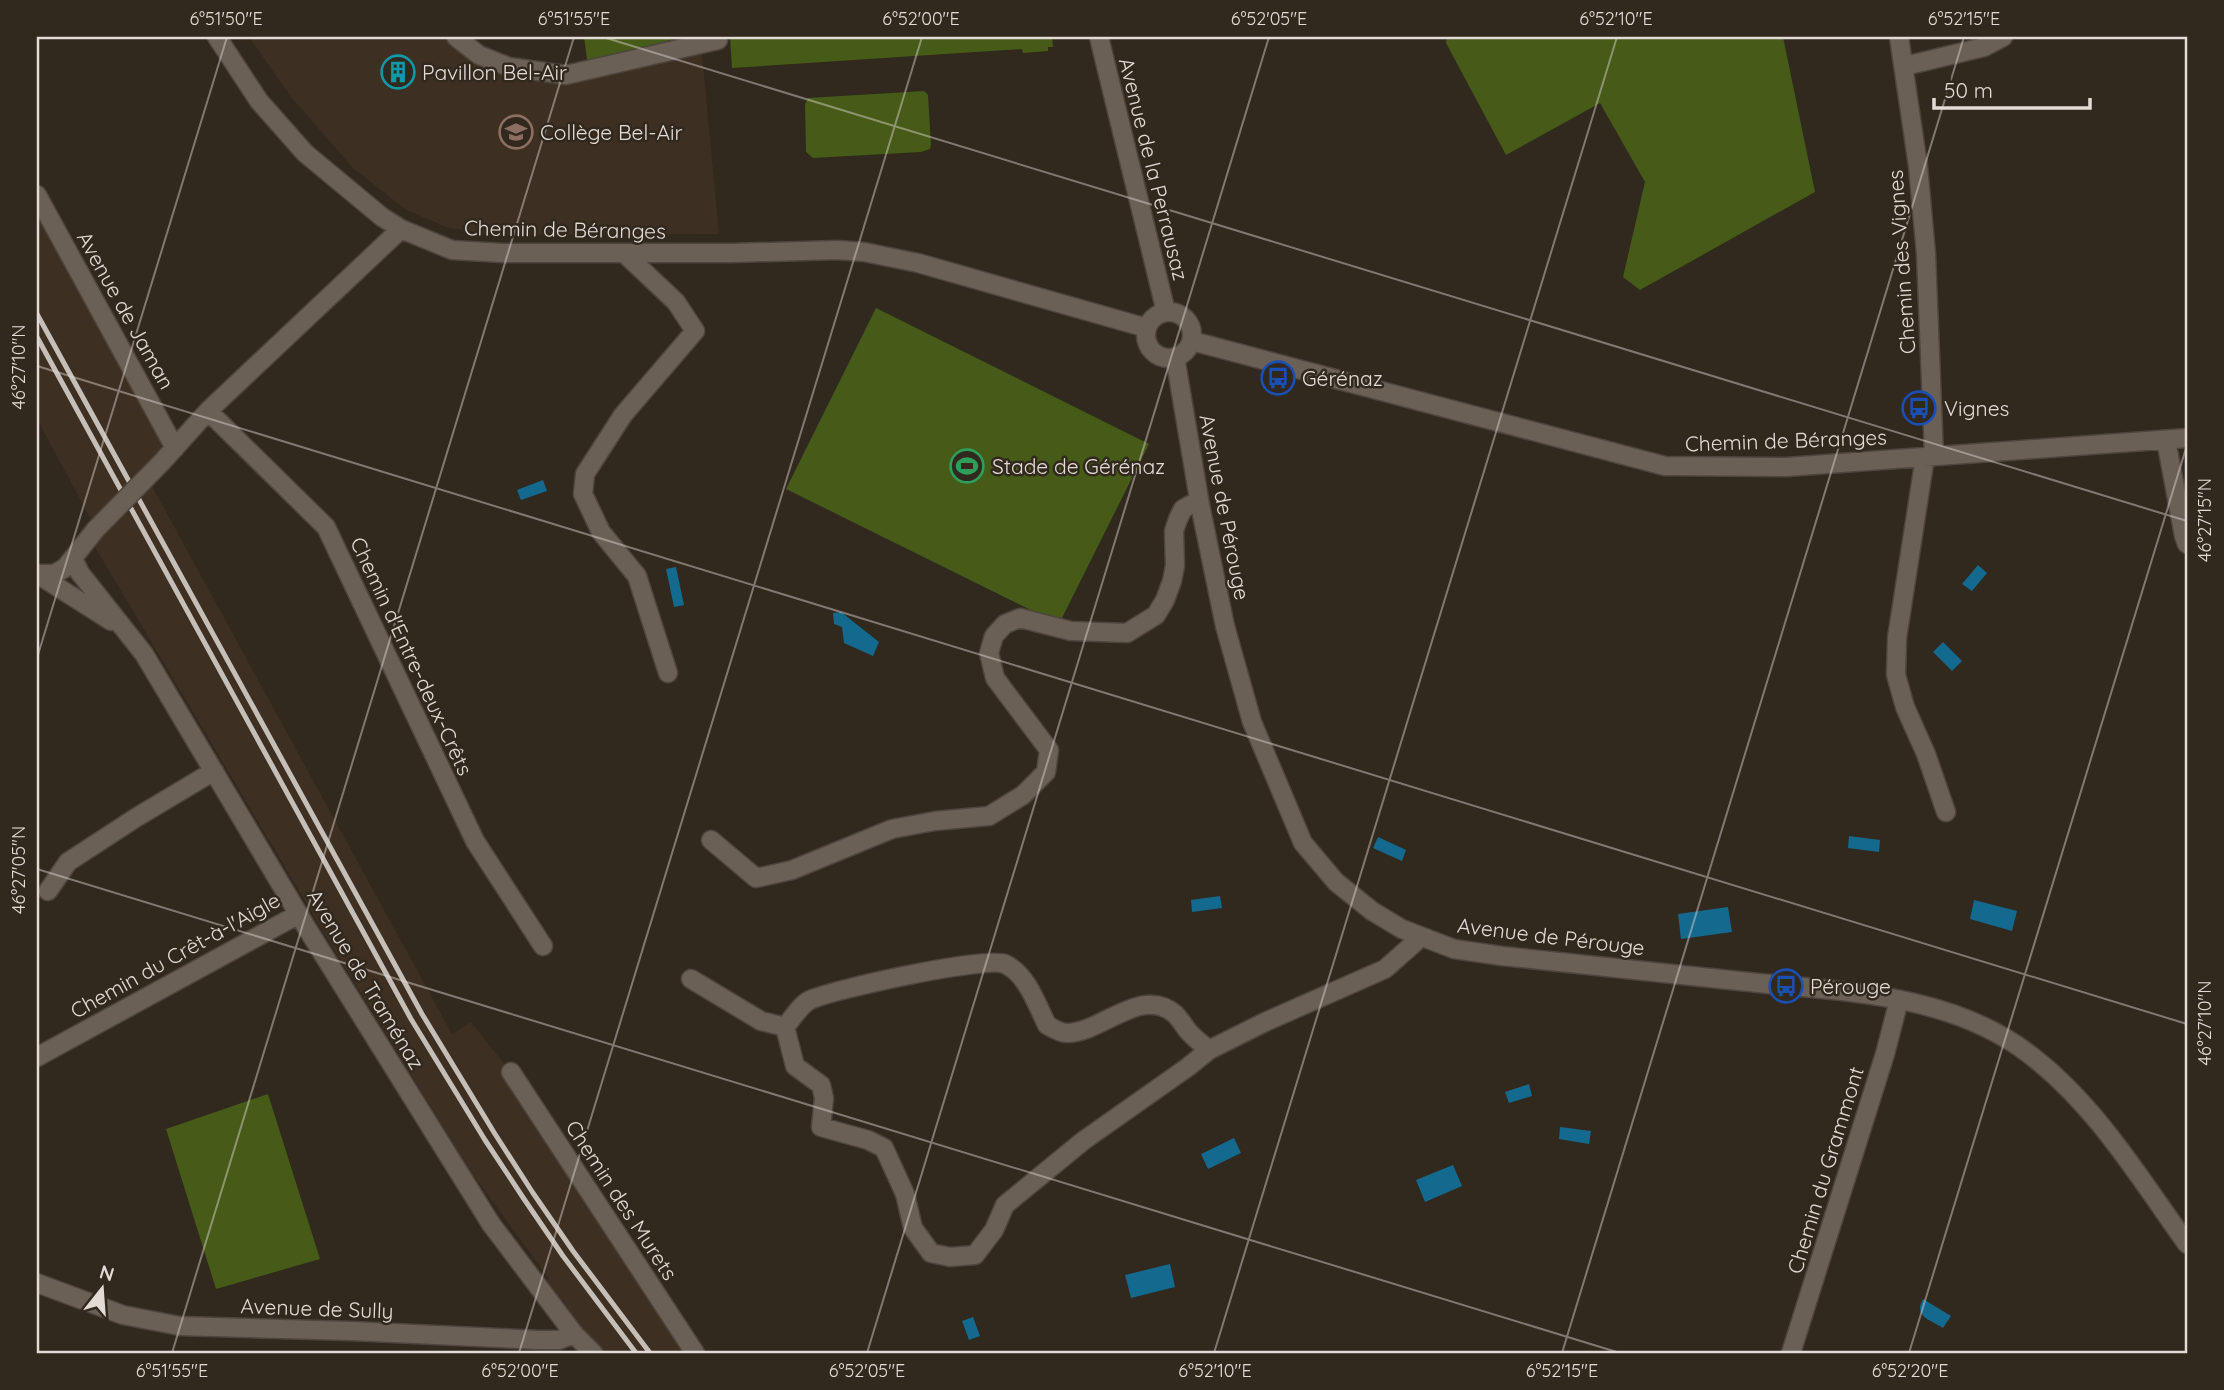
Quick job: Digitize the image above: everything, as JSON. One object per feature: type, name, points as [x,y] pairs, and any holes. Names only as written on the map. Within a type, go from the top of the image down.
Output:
[{"type":"street","name":"Chemin de Béranges","points":[[217,37],[260,101],[305,153],[357,198],[401,229],[452,250],[502,253],[864,252],[929,266],[1147,328]]},
{"type":"street","points":[[456,37],[479,55],[509,67],[566,75],[718,40]]},
{"type":"street","name":"Avenue de la Perrausaz","points":[[1099,37],[1166,312]]},
{"type":"street","name":"Chemin des Vignes","points":[[1899,37],[1918,166],[1926,254],[1930,456],[1897,638],[1896,675],[1905,707],[1926,754],[1946,813]]},
{"type":"street","points":[[1905,66],[1984,47],[2003,37]]},
{"type":"street","name":"Avenue de Jaman","points":[[37,195],[175,448]]},
{"type":"street","points":[[37,574],[54,573],[65,568],[96,530],[208,411],[401,229]]},
{"type":"street","points":[[624,253],[676,302],[695,331],[624,415],[585,474],[583,494],[601,532],[636,576],[668,673]]},
{"type":"street","points":[[1166,312],[1181,315],[1186,320],[1191,326],[1192,341],[1185,352],[1168,358],[1155,353],[1147,342],[1147,328],[1154,317],[1166,312]]},
{"type":"street","name":"Chemin de Béranges","points":[[1192,341],[1665,466],[1786,467],[2187,438]]},
{"type":"street","name":"Avenue de Pérouge","points":[[1175,357],[1200,505],[1225,626],[1252,722],[1303,842],[1336,881],[1372,912],[1420,937],[1454,949],[1868,995],[1945,1010],[1988,1029],[2026,1052],[2061,1080],[2102,1126],[2187,1244]]},
{"type":"street","name":"Chemin d'Entre-deux-Crêts","points":[[208,411],[326,527],[475,841],[542,946]]},
{"type":"street","points":[[2166,440],[2187,544]]},
{"type":"street","points":[[711,840],[756,878],[792,870],[892,829],[935,821],[989,816],[1023,795],[1046,772],[1049,750],[995,678],[989,653],[993,636],[1004,624],[1020,618],[1071,631],[1127,633],[1156,615],[1172,580],[1175,566],[1174,531],[1178,519],[1183,509],[1200,505]]},
{"type":"street","name":"Avenue de Traménaz","points":[[73,559],[80,573],[144,654],[348,995],[491,1224],[574,1334]]},
{"type":"street","name":"Avenue de Traménaz","points":[[37,574],[104,615],[132,639]]},
{"type":"street","points":[[48,891],[68,862],[214,771]]},
{"type":"street","name":"Chemin du Crêt-à-l'Aigle","points":[[37,1057],[299,914]]},
{"type":"street","points":[[785,1027],[795,1066],[821,1085],[824,1098],[821,1128],[869,1140],[884,1148],[905,1194],[913,1228],[931,1253],[950,1257],[975,1255],[994,1230],[1005,1205],[1083,1141],[1209,1050],[1385,969],[1420,937]]},
{"type":"street","points":[[785,1027],[808,1001],[925,972],[1002,962],[1013,968],[1022,979],[1046,1026],[1066,1033],[1088,1028],[1111,1016],[1146,1005],[1158,1006],[1174,1013],[1190,1034],[1209,1050]]},
{"type":"street","points":[[691,979],[761,1021],[785,1027]]},
{"type":"street","name":"Chemin du Grammont","points":[[1791,1353],[1885,1054],[1899,1000]]},
{"type":"street","name":"Chemin des Murets","points":[[511,1073],[695,1353]]},
{"type":"street","name":"Avenue de Sully","points":[[37,1283],[123,1315],[180,1326],[539,1340],[559,1339],[574,1334]]},
{"type":"street","points":[[574,1334],[593,1353]]},
{"type":"shaded area","name":"Collège Bel-Air","points":[[256,37],[456,37],[479,55],[566,75],[701,43],[719,234],[493,235],[449,228],[406,210],[353,168],[291,97],[251,40]]},
{"type":"shaded area","points":[[37,195],[175,448],[162,462],[153,488],[452,1034],[471,1022],[511,1072],[695,1353],[593,1353],[538,1287],[549,1279],[469,1169],[324,933],[89,537],[96,529],[37,419]]},
{"type":"green space","points":[[584,37],[680,37],[588,66]]},
{"type":"green space","points":[[730,37],[1052,37],[1053,47],[1048,47],[1048,51],[1023,53],[1022,49],[732,68]]},
{"type":"green space","points":[[1447,37],[1783,37],[1815,192],[1640,290],[1623,277],[1645,182],[1600,103],[1506,155],[1446,43]]},
{"type":"green space","points":[[924,91],[928,95],[930,149],[921,152],[813,158],[806,152],[805,104],[808,98]]},
{"type":"green space","name":"Stade de Gérénaz","points":[[876,308],[1149,444],[1059,624],[786,489]]},
{"type":"green space","points":[[268,1094],[320,1259],[216,1289],[166,1129]]},
{"type":"water","points":[[543,480],[547,491],[521,500],[517,490]]},
{"type":"water","points":[[1978,565],[1987,573],[1972,591],[1962,584]]},
{"type":"water","points":[[676,567],[684,605],[674,607],[666,569]]},
{"type":"water","points":[[841,612],[879,642],[873,656],[844,643],[842,627],[834,624],[833,613]]},
{"type":"water","points":[[1943,642],[1962,661],[1952,671],[1933,652]]},
{"type":"water","points":[[1849,836],[1880,840],[1879,852],[1848,848]]},
{"type":"water","points":[[1378,837],[1406,850],[1402,861],[1373,848]]},
{"type":"water","points":[[1220,896],[1222,908],[1192,912],[1191,900]]},
{"type":"water","points":[[1974,900],[2017,911],[2012,931],[1970,919]]},
{"type":"water","points":[[1728,907],[1732,932],[1681,939],[1678,914]]},
{"type":"water","points":[[1529,1084],[1532,1096],[1509,1103],[1505,1092]]},
{"type":"water","points":[[1560,1127],[1591,1131],[1589,1144],[1559,1139]]},
{"type":"water","points":[[1234,1138],[1241,1153],[1208,1169],[1201,1154]]},
{"type":"water","points":[[1453,1165],[1462,1186],[1425,1202],[1416,1180]]},
{"type":"water","points":[[1170,1264],[1175,1287],[1131,1298],[1125,1275]]},
{"type":"water","points":[[1923,1299],[1951,1316],[1943,1328],[1922,1314],[1920,1305]]},
{"type":"water","points":[[973,1317],[980,1336],[969,1340],[962,1321]]},
{"type":"railway","points":[[37,314],[422,1014],[533,1193],[650,1353]]},
{"type":"railway","points":[[37,337],[411,1019],[524,1199],[636,1353]]},
{"type":"place","name":"Pavillon Bel-Air","points":[[398,72]]},
{"type":"place","name":"Collège Bel-Air","points":[[516,132]]},
{"type":"place","name":"Gérénaz","points":[[1278,378]]},
{"type":"place","name":"Vignes","points":[[1919,408]]},
{"type":"place","name":"Stade de Gérénaz","points":[[967,466]]},
{"type":"place","name":"Pérouge","points":[[1786,986]]}]
